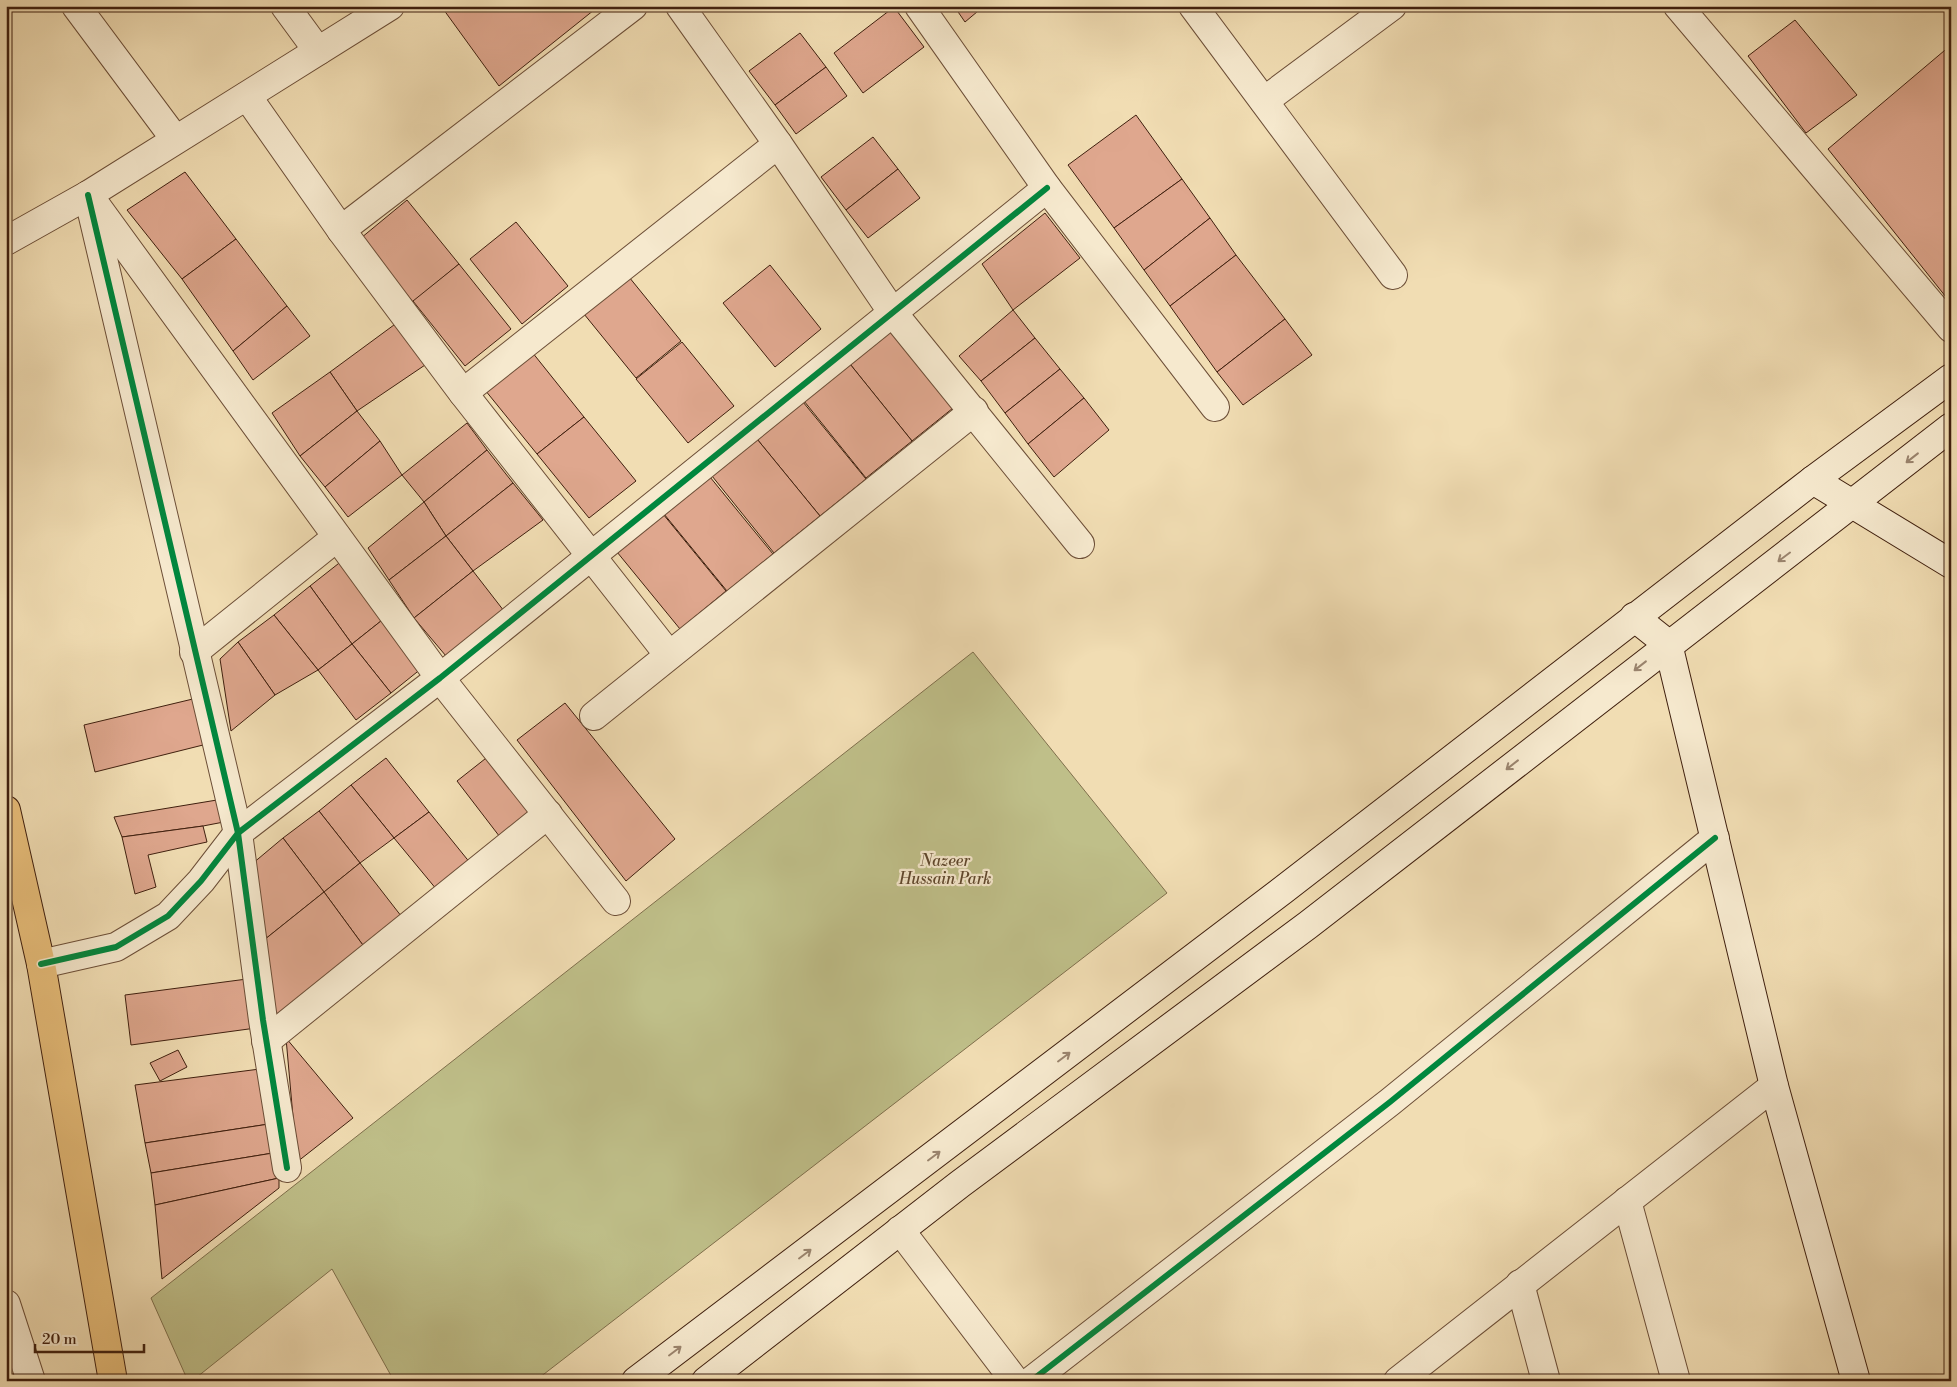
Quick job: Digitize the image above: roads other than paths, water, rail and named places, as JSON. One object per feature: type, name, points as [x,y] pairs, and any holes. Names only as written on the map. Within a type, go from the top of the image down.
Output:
[{"type":"main road","points":[[6,810],[42,964],[113,1381]]},
{"type":"street","points":[[76,6],[175,139]]},
{"type":"street","points":[[285,6],[318,51]]},
{"type":"street","points":[[6,241],[88,195],[390,6]]},
{"type":"street","points":[[341,230],[633,6]]},
{"type":"street","points":[[680,6],[778,144],[893,313],[1080,544]]},
{"type":"street","points":[[919,6],[1047,188],[1214,408]]},
{"type":"street","points":[[1193,6],[1394,275]]},
{"type":"street","points":[[1264,101],[1392,6]]},
{"type":"street","points":[[1678,6],[1951,328]]},
{"type":"street","points":[[247,96],[341,230],[463,393],[669,655]]},
{"type":"street","points":[[463,393],[778,144]]},
{"type":"street","points":[[42,964],[116,947],[168,916],[202,881],[238,833],[440,678],[1047,188]]},
{"type":"street","points":[[88,195],[440,678],[616,901]]},
{"type":"street","points":[[88,195],[238,833],[271,1029],[287,1168]]},
{"type":"street","points":[[636,1381],[1284,890],[1813,480],[1951,378]]},
{"type":"street","points":[[594,716],[974,411]]},
{"type":"street","points":[[706,1381],[900,1230],[1308,924],[1668,644],[1951,428]]},
{"type":"street","points":[[1813,480],[1951,564]]},
{"type":"street","points":[[194,652],[337,537]]},
{"type":"street","points":[[1634,617],[1668,644],[1774,1086],[1856,1381]]},
{"type":"street","points":[[271,1029],[548,814]]},
{"type":"street","points":[[1031,1381],[1390,1102],[1715,838]]},
{"type":"street","points":[[1398,1381],[1774,1086]]},
{"type":"street","points":[[1627,1201],[1676,1381]]},
{"type":"street","points":[[900,1230],[1015,1381]]},
{"type":"street","points":[[1520,1284],[1546,1381]]},
{"type":"street","points":[[6,1304],[31,1381]]},
{"type":"park label","name":"Nazeer Hussain Park","points":[[945,870]]}]
